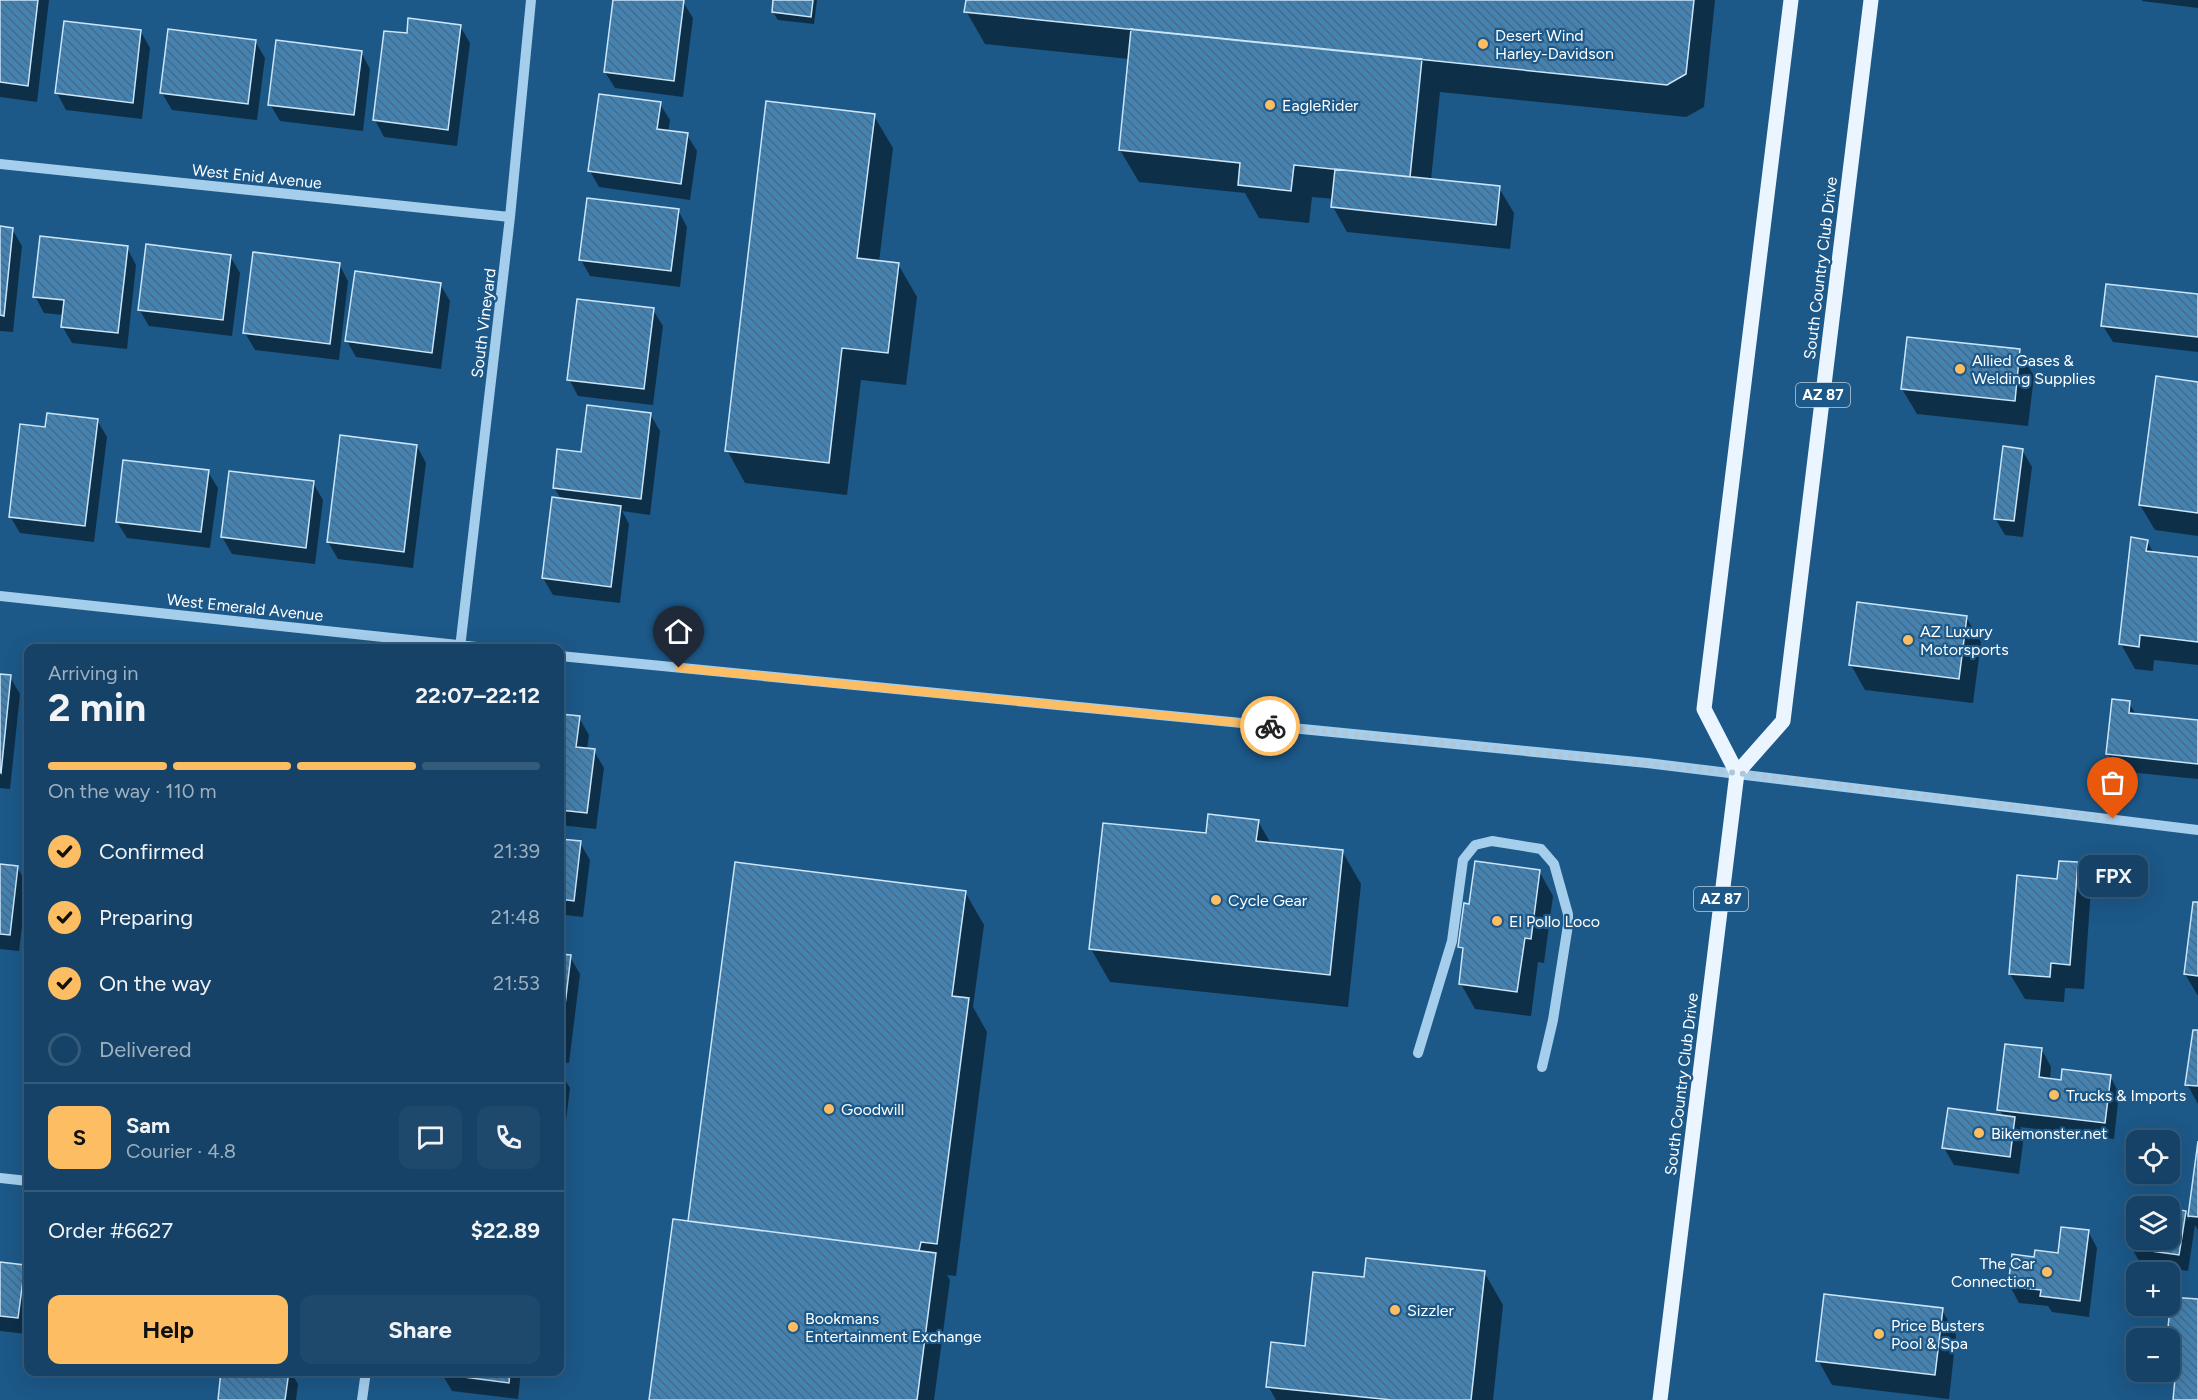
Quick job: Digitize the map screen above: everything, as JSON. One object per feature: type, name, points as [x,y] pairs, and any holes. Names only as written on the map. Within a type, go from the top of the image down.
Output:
[{"type":"main road","points":[[1737,773],[1704,709],[1791,0]]},
{"type":"main road","name":"South Country Club Drive","points":[[1660,1400],[1737,773],[1783,721],[1871,0]]},
{"type":"street","name":"South Vineyard","points":[[460,644],[510,217],[531,0]]},
{"type":"street","name":"West Enid Avenue","points":[[0,164],[510,217]]},
{"type":"street","name":"West Emerald Avenue","points":[[0,596],[433,644]]},
{"type":"street","points":[[564,656],[1737,773],[2198,830]]},
{"type":"street","points":[[1418,1053],[1452,941],[1463,860],[1475,846],[1492,841],[1541,849],[1554,864],[1568,914],[1569,925],[1555,1009],[1542,1068]]},
{"type":"street","points":[[0,1178],[24,1180]]},
{"type":"street","points":[[362,1400],[365,1376]]},
{"type":"building","points":[[0,0],[38,0],[28,86],[0,82]]},
{"type":"building","points":[[613,0],[684,0],[674,81],[604,72]]},
{"type":"building","points":[[773,0],[813,0],[811,17],[772,12]]},
{"type":"building","name":"Desert Wind Harley-Davidson","points":[[966,0],[1694,0],[1686,74],[1667,85],[964,12]]},
{"type":"building","points":[[408,18],[461,25],[448,130],[373,120],[384,31],[407,33]]},
{"type":"building","points":[[64,21],[141,30],[133,103],[55,93]]},
{"type":"building","points":[[168,29],[256,40],[248,104],[160,93]]},
{"type":"building","name":"EagleRider","points":[[1131,29],[1422,59],[1410,177],[1294,165],[1291,191],[1238,185],[1240,163],[1119,150]]},
{"type":"building","points":[[276,40],[362,51],[354,115],[268,105]]},
{"type":"building","points":[[599,94],[661,102],[657,129],[688,133],[681,184],[588,171]]},
{"type":"building","points":[[766,101],[875,114],[857,258],[899,263],[888,353],[842,348],[829,463],[725,451]]},
{"type":"building","points":[[1335,169],[1500,186],[1496,225],[1331,207]]},
{"type":"building","points":[[587,198],[679,209],[671,271],[579,260]]},
{"type":"building","points":[[0,226],[13,228],[4,316],[0,315]]},
{"type":"building","points":[[40,236],[128,246],[118,333],[61,327],[64,300],[33,297]]},
{"type":"building","points":[[146,244],[231,255],[223,320],[138,310]]},
{"type":"building","points":[[253,252],[340,263],[330,344],[243,333]]},
{"type":"building","points":[[355,271],[441,283],[432,353],[345,341]]},
{"type":"building","points":[[2106,284],[2198,294],[2198,337],[2101,326]]},
{"type":"building","points":[[577,299],[654,308],[644,389],[567,380]]},
{"type":"building","name":"Allied Gases & Welding Supplies","points":[[1907,337],[2020,349],[2015,401],[1901,389]]},
{"type":"building","points":[[2156,376],[2198,382],[2198,513],[2139,505]]},
{"type":"building","points":[[587,405],[651,413],[641,499],[553,488],[557,449],[581,452]]},
{"type":"building","points":[[47,413],[98,419],[85,526],[9,517],[20,424],[45,427]]},
{"type":"building","points":[[340,435],[417,445],[404,552],[327,542]]},
{"type":"building","points":[[2003,446],[2023,449],[2014,521],[1994,519]]},
{"type":"building","points":[[123,460],[209,470],[201,532],[116,522]]},
{"type":"building","points":[[229,471],[314,481],[306,548],[221,537]]},
{"type":"building","points":[[552,497],[621,506],[611,587],[542,578]]},
{"type":"building","points":[[2131,537],[2148,540],[2146,551],[2198,557],[2198,642],[2140,635],[2139,647],[2119,644]]},
{"type":"building","name":"AZ Luxury Motorsports","points":[[1857,602],[1967,616],[1959,679],[1849,665]]},
{"type":"building","points":[[0,674],[11,675],[1,773],[0,772]]},
{"type":"building","points":[[2112,699],[2130,701],[2129,713],[2198,720],[2198,764],[2106,754]]},
{"type":"building","points":[[564,714],[580,716],[576,747],[595,749],[587,813],[564,810]]},
{"type":"building","name":"Cycle Gear","points":[[1208,814],[1259,820],[1256,841],[1343,850],[1330,975],[1089,949],[1103,823],[1206,833]]},
{"type":"building","points":[[564,839],[581,841],[574,901],[564,900]]},
{"type":"building","name":"El Pollo Loco","points":[[1475,861],[1540,870],[1531,939],[1525,938],[1517,992],[1459,984],[1463,948],[1458,947],[1464,903],[1469,904]]},
{"type":"building","points":[[2059,861],[2078,862],[2070,965],[2051,963],[2050,977],[2009,974],[2017,875],[2057,879]]},
{"type":"building","name":"Goodwill","points":[[735,862],[966,891],[952,996],[969,998],[937,1244],[921,1242],[919,1251],[688,1221]]},
{"type":"building","points":[[0,864],[18,866],[10,935],[0,934]]},
{"type":"building","points":[[2193,902],[2198,902],[2198,976],[2184,974]]},
{"type":"building","points":[[564,954],[571,955],[564,1014]]},
{"type":"building","points":[[2193,1030],[2198,1030],[2198,1086],[2185,1085]]},
{"type":"building","name":"Trucks & Imports","points":[[2005,1044],[2042,1048],[2039,1077],[2061,1080],[2062,1069],[2111,1075],[2105,1123],[1997,1110]]},
{"type":"building","name":"Bikemonster.net","points":[[1948,1108],[2015,1117],[2010,1157],[1942,1148]]},
{"type":"building","points":[[2198,1141],[2198,1217],[2188,1216]]},
{"type":"building","points":[[2180,1210],[2186,1211],[2180,1249]]},
{"type":"building","name":"Bookmans Entertainment Exchange","points":[[673,1219],[936,1253],[917,1400],[649,1400]]},
{"type":"building","name":"The Car Connection","points":[[2061,1227],[2089,1230],[2080,1301],[2040,1296],[2041,1290],[2008,1286],[2012,1254],[2034,1257],[2035,1250],[2058,1253]]},
{"type":"building","points":[[2144,1250],[2180,1250],[2179,1255]]},
{"type":"building","name":"Sizzler","points":[[1366,1258],[1485,1271],[1471,1400],[1392,1400],[1266,1387],[1271,1342],[1305,1346],[1313,1272],[1364,1277]]},
{"type":"building","points":[[0,1262],[24,1265],[18,1318],[0,1316]]},
{"type":"building","name":"Price Busters Pool & Spa","points":[[1824,1294],[1943,1308],[1935,1375],[1816,1361]]},
{"type":"building","points":[[2180,1298],[2198,1299],[2198,1400],[2173,1400],[2175,1382],[2180,1382],[2180,1328],[2168,1328],[2169,1316],[2180,1316]]},
{"type":"building","points":[[220,1376],[288,1376],[285,1400],[218,1400]]},
{"type":"building","points":[[456,1376],[510,1376],[509,1383]]},
{"type":"way so far","points":[[1270,726],[1647,763],[2113,819]]},
{"type":"place","name":"Desert Wind Harley-Davidson","points":[[1483,44]]},
{"type":"place","name":"EagleRider","points":[[1270,105]]},
{"type":"place","name":"Allied Gases & Welding Supplies","points":[[1960,369]]},
{"type":"place","name":"AZ Luxury Motorsports","points":[[1908,640]]},
{"type":"place","name":"FPX","points":[[2113,819]]},
{"type":"place","name":"Cycle Gear","points":[[1216,900]]},
{"type":"place","name":"El Pollo Loco","points":[[1497,921]]},
{"type":"place","name":"Trucks & Imports","points":[[2054,1095]]},
{"type":"place","name":"Goodwill","points":[[829,1109]]},
{"type":"place","name":"Bikemonster.net","points":[[1979,1133]]},
{"type":"place","name":"The Car Connection","points":[[2047,1272]]},
{"type":"place","name":"Sizzler","points":[[1395,1310]]},
{"type":"place","name":"Bookmans Entertainment Exchange","points":[[793,1327]]},
{"type":"place","name":"Price Busters Pool & Spa","points":[[1879,1334]]},
{"type":"route","points":[[679,668],[1270,726]]}]
